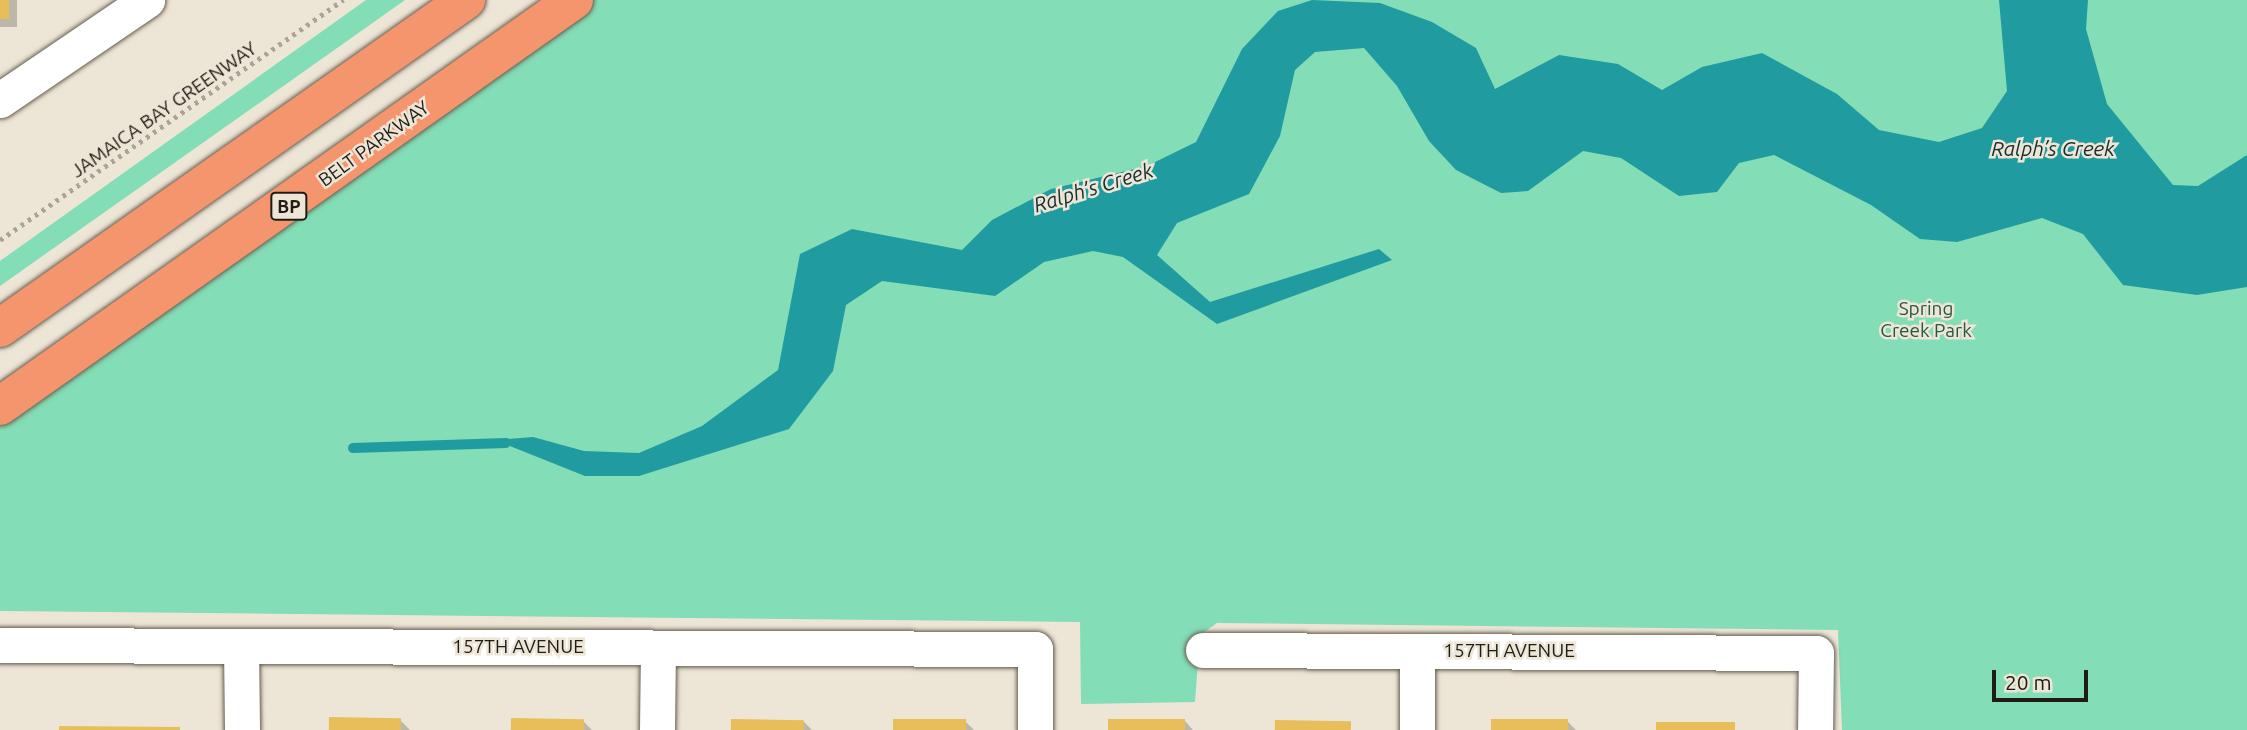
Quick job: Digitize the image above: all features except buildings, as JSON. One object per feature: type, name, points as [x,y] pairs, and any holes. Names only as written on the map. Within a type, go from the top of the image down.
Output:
[{"type":"highway","points":[[0,328],[466,0]]},
{"type":"highway","name":"BELT PARKWAY","points":[[0,406],[574,0]]},
{"type":"street","points":[[0,100],[147,0]]},
{"type":"street","name":"157TH AVENUE","points":[[0,645],[1035,649],[1035,730]]},
{"type":"street","points":[[241,646],[242,730]]},
{"type":"street","points":[[657,730],[658,648]]},
{"type":"street","name":"157TH AVENUE","points":[[1203,650],[1816,653],[1815,730]]},
{"type":"street","points":[[1417,651],[1417,730]]},
{"type":"path","name":"JAMAICA BAY GREENWAY","points":[[0,240],[343,0]]},
{"type":"green space","points":[[366,0],[405,0],[0,286],[0,261]]},
{"type":"green space","name":"Spring Creek Park","points":[[574,0],[2247,0],[2247,730],[1842,730],[1838,630],[1217,623],[1200,635],[1195,702],[1081,704],[1080,622],[0,611],[0,402]]},
{"type":"water","name":"Ralph’s Creek","points":[[1312,0],[1380,3],[1432,22],[1476,48],[1495,89],[1559,55],[1618,64],[1662,90],[1702,67],[1762,53],[1837,94],[1879,130],[1939,142],[1982,128],[2007,91],[1999,0],[2088,0],[2086,29],[2107,104],[2173,185],[2198,186],[2247,155],[2247,287],[2197,295],[2123,285],[2083,234],[2042,218],[1957,242],[1920,239],[1871,205],[1774,155],[1739,163],[1717,192],[1679,196],[1621,158],[1583,151],[1528,191],[1501,193],[1456,170],[1429,141],[1397,86],[1364,48],[1315,52],[1295,70],[1280,136],[1249,194],[1177,223],[1157,255],[1210,302],[1379,249],[1392,260],[1217,324],[1123,257],[1093,251],[1044,262],[995,296],[882,281],[846,305],[833,371],[789,429],[639,476],[585,476],[495,440],[533,437],[584,451],[639,453],[702,426],[778,370],[800,254],[852,229],[962,250],[992,220],[1051,189],[1147,166],[1196,142],[1242,49],[1278,11]]},
{"type":"waterway","name":"Ralph’s Creek","points":[[353,448],[506,443]]}]
